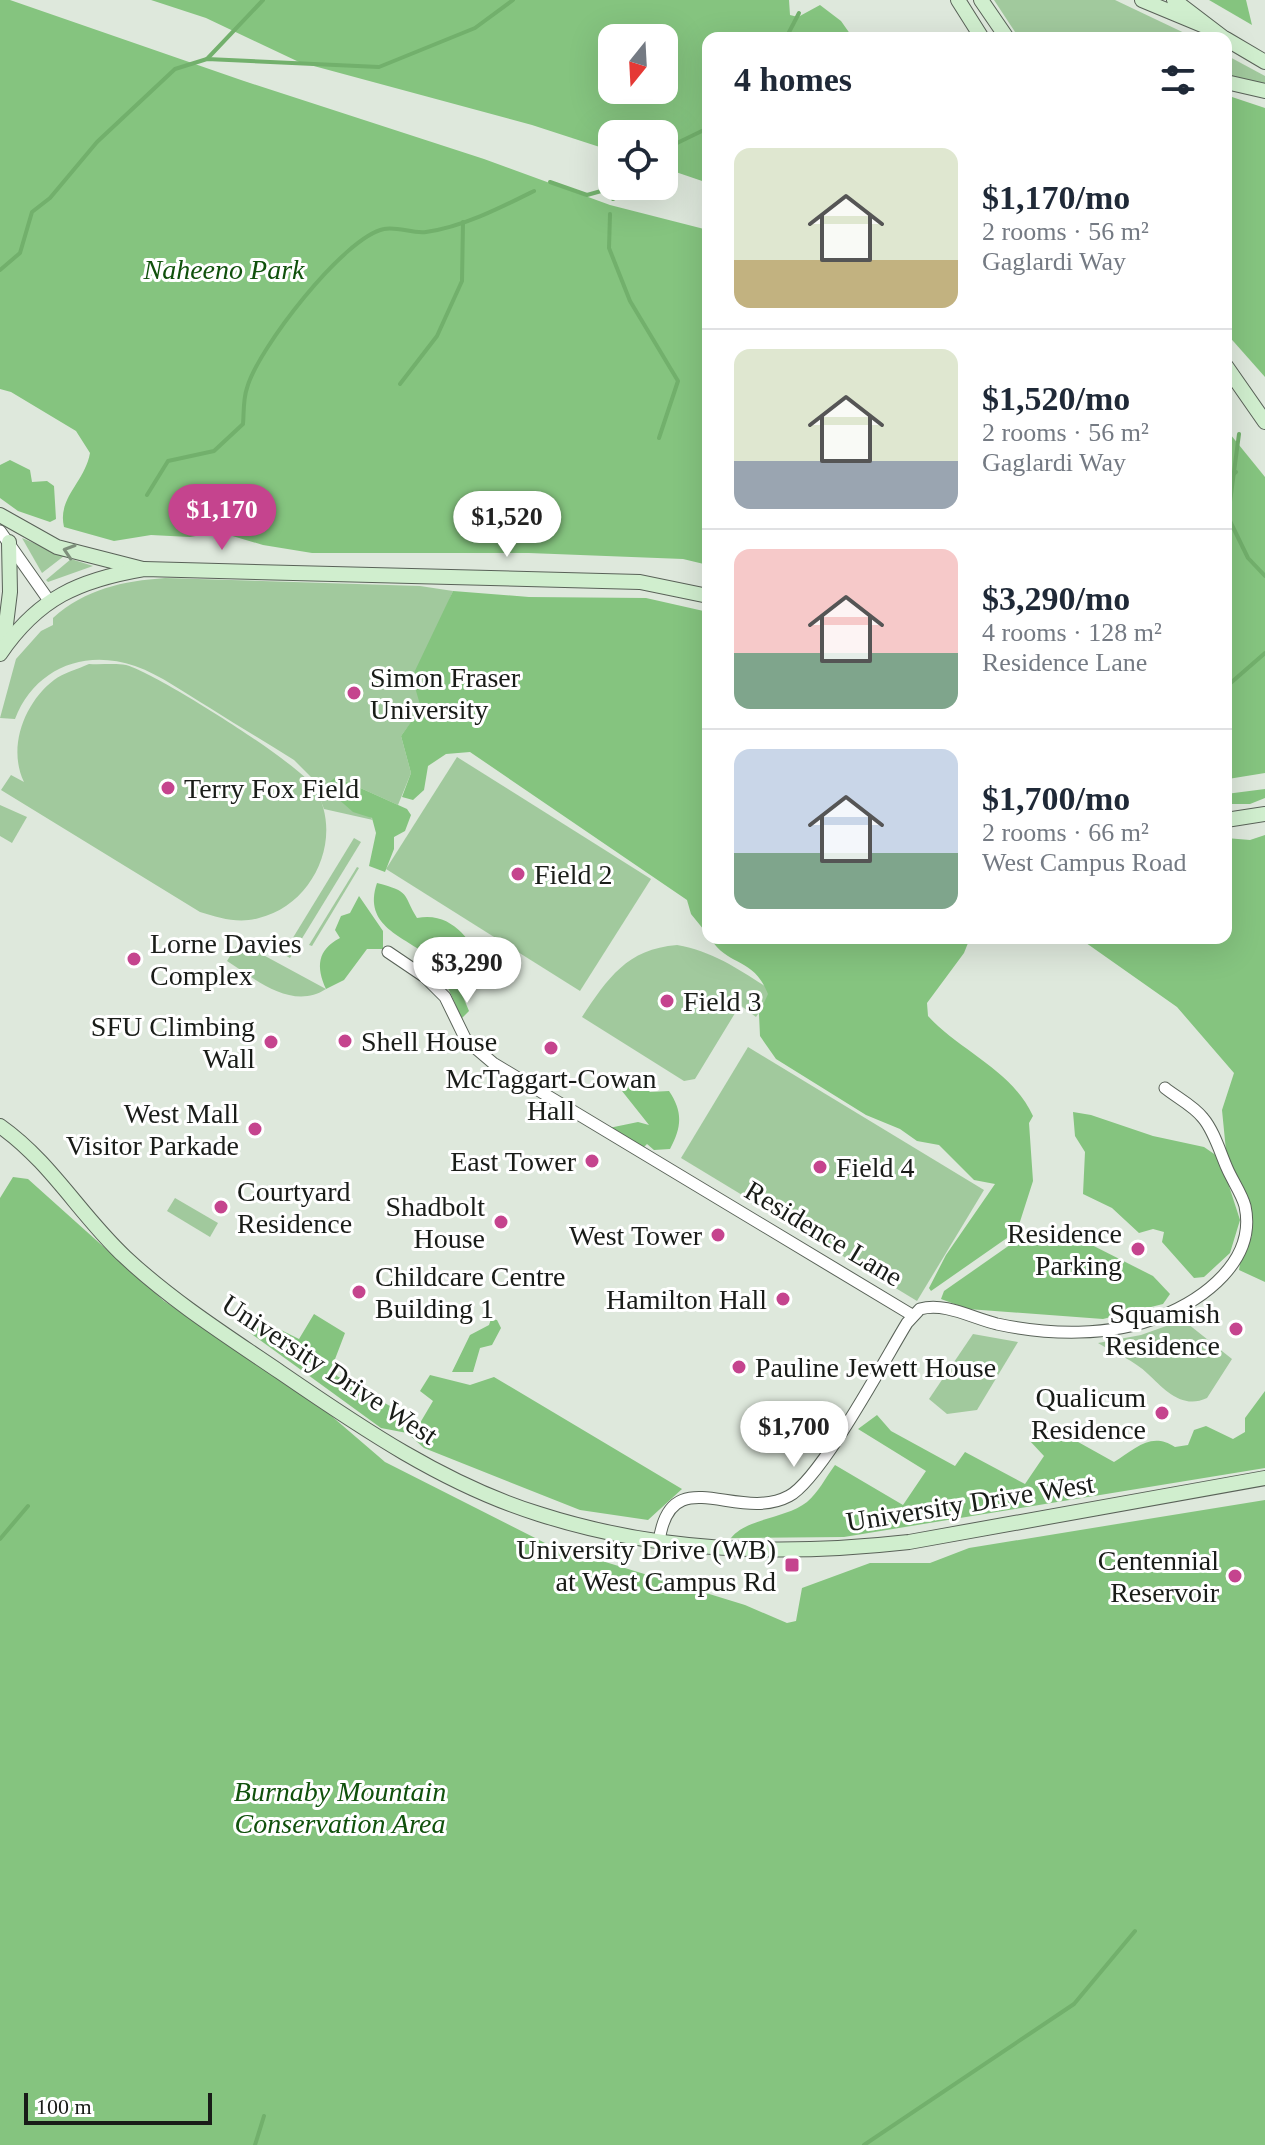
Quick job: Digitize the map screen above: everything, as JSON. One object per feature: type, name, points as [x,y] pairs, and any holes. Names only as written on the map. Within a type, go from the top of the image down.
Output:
[{"type":"street","points":[[958,0],[978,32]]},
{"type":"street","points":[[981,0],[1003,32]]},
{"type":"street","points":[[1142,0],[1207,27]]},
{"type":"street","points":[[1174,0],[1215,32]]},
{"type":"street","points":[[1232,42],[1265,62]]},
{"type":"street","points":[[1232,83],[1265,91]]},
{"type":"street","points":[[1232,375],[1265,422]]},
{"type":"street","points":[[0,515],[57,547],[127,562],[144,569]]},
{"type":"street","points":[[4,536],[50,602]]},
{"type":"street","points":[[2,652],[10,592],[4,536]]},
{"type":"street","points":[[2,652],[20,629],[50,602],[74,586],[92,579],[144,569],[616,581],[668,586],[702,594]]},
{"type":"street","points":[[1232,819],[1265,814]]},
{"type":"street","name":"Residence Lane","points":[[388,952],[425,977],[445,997],[466,1040],[493,1063],[648,1158],[762,1221],[912,1315],[930,1306],[1031,1329],[1109,1329],[1134,1325],[1180,1308],[1227,1274],[1236,1263],[1243,1236],[1245,1207],[1203,1118],[1165,1088]]},
{"type":"street","name":"University Drive West","points":[[0,1126],[43,1163],[124,1257],[159,1285],[385,1442],[537,1514],[659,1542],[724,1549],[851,1549],[909,1542],[1265,1478]]},
{"type":"street","points":[[659,1542],[668,1511],[683,1499],[699,1495],[755,1506],[772,1503],[801,1488],[912,1315]]},
{"type":"green space","name":"Naheeno Park","points":[[0,0],[10,0],[484,159],[610,205],[702,228],[702,564],[683,559],[529,553],[312,553],[263,545],[219,532],[190,537],[151,535],[114,541],[64,527],[64,507],[90,453],[76,431],[11,392],[0,389]]},
{"type":"green space","points":[[151,0],[789,0],[790,15],[798,17],[820,5],[841,21],[849,32],[702,32],[702,181],[678,173],[678,120],[598,120],[598,146],[532,125],[299,62],[206,18]]},
{"type":"green space","points":[[994,0],[1115,0],[1182,32],[1015,32]]},
{"type":"green space","points":[[1209,0],[1246,0],[1252,25]]},
{"type":"green space","points":[[1232,58],[1265,76],[1265,86],[1232,79]]},
{"type":"green space","points":[[1232,97],[1265,108],[1265,377],[1232,340]]},
{"type":"green space","points":[[1232,436],[1265,477],[1265,773],[1232,778]]},
{"type":"green space","points":[[10,460],[30,470],[32,482],[47,481],[54,486],[56,519],[50,522],[18,511],[0,498],[0,465]]},
{"type":"green space","points":[[22,538],[64,556],[42,573]]},
{"type":"green space","points":[[71,559],[93,566],[48,582],[46,580]]},
{"type":"green space","points":[[165,578],[420,586],[453,591],[435,634],[422,708],[401,736],[411,773],[398,805],[336,777],[373,820],[324,809],[312,778],[294,760],[164,680],[116,661],[97,660],[63,667],[35,687],[15,719],[0,718],[16,659],[41,631],[53,625],[53,618],[78,600],[105,588]]},
{"type":"green space","points":[[453,591],[529,597],[646,598],[702,611],[702,928],[691,914],[687,900],[470,752],[446,754],[428,766],[424,790],[413,800],[402,797],[411,773],[401,736],[421,708],[412,677]]},
{"type":"green space","name":"Terry Fox Field","points":[[89,664],[126,665],[166,684],[255,740],[314,787],[323,806],[325,847],[309,884],[295,899],[278,911],[252,920],[229,920],[200,912],[1,790],[11,775],[24,782],[17,754],[18,740],[35,700],[58,678]]},
{"type":"green space","name":"Field 2","points":[[457,757],[651,879],[580,991],[386,869]]},
{"type":"green space","points":[[336,777],[407,809],[411,815],[405,831],[394,837],[394,849],[385,872],[369,866],[376,833],[372,818],[353,812],[327,789],[327,784]]},
{"type":"green space","points":[[1265,789],[1265,798],[1250,804],[1232,804],[1232,793]]},
{"type":"green space","points":[[0,805],[27,817],[12,843],[0,836]]},
{"type":"green space","points":[[1265,835],[1265,1282],[1239,1270],[1241,1257],[1252,1236],[1228,1171],[1222,1110],[1234,1073],[1177,1007],[1088,944],[1232,944],[1232,838],[1250,840]]},
{"type":"green space","points":[[354,838],[361,842],[290,958],[283,954]]},
{"type":"green space","points":[[357,867],[312,946],[309,945]]},
{"type":"green space","points":[[377,883],[401,891],[417,918],[429,917],[450,923],[473,946],[486,965],[459,963],[458,982],[469,1011],[462,1018],[434,962],[388,929],[381,920],[375,910]]},
{"type":"green space","points":[[359,896],[383,931],[383,949],[367,949],[344,980],[326,989],[320,966],[323,954],[340,938],[335,930],[341,916],[350,913]]},
{"type":"green space","points":[[239,942],[326,989],[313,995],[287,995],[262,984],[227,961]]},
{"type":"green space","points":[[715,944],[968,944],[927,1003],[928,1016],[999,1073],[1024,1100],[1033,1116],[1029,1123],[1033,1181],[1017,1231],[931,1291],[929,1288],[946,1255],[995,1184],[974,1180],[939,1145],[917,1141],[900,1129],[866,1115],[776,1059],[760,1036],[759,1014],[768,994],[762,982],[748,967]]},
{"type":"green space","name":"Field 3","points":[[677,945],[716,958],[773,991],[756,1017],[740,1005],[695,1079],[684,1081],[582,1017],[620,968],[645,952]]},
{"type":"green space","name":"Field 4","points":[[748,1047],[984,1190],[917,1301],[681,1158]]},
{"type":"green space","points":[[630,1081],[639,1081],[650,1092],[669,1091],[674,1099],[679,1120],[670,1149],[654,1150],[647,1144],[643,1148],[609,1128],[638,1122],[649,1125],[622,1091]]},
{"type":"green space","points":[[1073,1112],[1153,1136],[1204,1147],[1220,1158],[1240,1220],[1230,1253],[1204,1277],[1194,1278],[1162,1242],[1164,1232],[1153,1229],[1139,1233],[1112,1208],[1083,1194],[1085,1152],[1075,1136]]},
{"type":"green space","name":"Burnaby Mountain Conservation Area","points":[[13,1177],[28,1179],[164,1301],[314,1401],[385,1462],[547,1544],[745,1605],[787,1623],[796,1621],[802,1588],[870,1563],[930,1563],[969,1548],[1265,1500],[1265,2145],[0,2145],[0,1198]]},
{"type":"green space","points":[[175,1198],[218,1223],[210,1237],[167,1211]]},
{"type":"green space","points":[[1030,1231],[1076,1237],[1153,1276],[1170,1294],[1163,1304],[1103,1319],[968,1309],[941,1299],[944,1291]]},
{"type":"green space","points":[[249,1314],[299,1339],[314,1314],[345,1333],[332,1367],[337,1376],[420,1423],[433,1401],[420,1391],[430,1375],[470,1385],[494,1377],[682,1489],[648,1520],[580,1510],[424,1448],[407,1433],[381,1428],[246,1330]]},
{"type":"green space","points":[[491,1319],[497,1320],[501,1328],[492,1345],[480,1348],[473,1372],[452,1372],[470,1335],[489,1325]]},
{"type":"green space","points":[[1183,1320],[1232,1359],[1207,1398],[1198,1401],[1174,1396],[1137,1365],[1098,1343],[1141,1335]]},
{"type":"green space","points":[[973,1334],[1018,1342],[977,1410],[947,1414],[929,1399]]},
{"type":"green space","points":[[1265,1391],[1265,1468],[844,1537],[731,1538],[747,1526],[807,1502],[835,1465],[903,1505],[926,1471],[858,1429],[877,1415],[891,1431],[955,1466],[965,1452],[1025,1484],[1044,1456],[1029,1440],[1044,1423],[1114,1462],[1151,1441],[1175,1447],[1188,1445],[1194,1430],[1206,1426],[1233,1439],[1245,1432],[1245,1418]]},
{"type":"waterway","points":[[207,59],[263,0]]},
{"type":"waterway","points":[[0,270],[20,253],[32,212],[50,198],[97,142],[175,69],[207,59],[379,67],[475,28],[513,0]]},
{"type":"waterway","points":[[789,32],[799,13]]},
{"type":"waterway","points":[[678,143],[702,131]]},
{"type":"waterway","points":[[550,182],[587,195],[598,192]]},
{"type":"waterway","points":[[147,495],[168,461],[214,451],[243,424],[247,388],[267,348],[304,297],[347,252],[384,229],[421,232],[454,226],[534,191]]},
{"type":"waterway","points":[[610,214],[609,248],[630,301],[678,381],[659,438]]},
{"type":"waterway","points":[[400,384],[437,336],[462,281],[463,222]]},
{"type":"waterway","points":[[1232,487],[1239,434]]},
{"type":"waterway","points":[[1232,475],[1236,472]]},
{"type":"waterway","points":[[1232,525],[1248,558],[1265,576]]},
{"type":"waterway","points":[[1232,682],[1265,653]]},
{"type":"waterway","points":[[0,1539],[28,1506]]},
{"type":"waterway","points":[[864,2145],[1074,2004],[1135,1931]]},
{"type":"waterway","points":[[255,2145],[264,2116]]},
{"type":"place","name":"Simon Fraser University","points":[[354,693]]},
{"type":"place","name":"Terry Fox Field","points":[[168,788]]},
{"type":"place","name":"Field 2","points":[[518,874]]},
{"type":"place","name":"Lorne Davies Complex","points":[[134,959]]},
{"type":"place","name":"Field 3","points":[[667,1001]]},
{"type":"place","name":"Shell House","points":[[345,1041]]},
{"type":"place","name":"SFU Climbing Wall","points":[[271,1042]]},
{"type":"place","name":"McTaggart-Cowan Hall","points":[[551,1048]]},
{"type":"place","name":"West Mall Visitor Parkade","points":[[255,1129]]},
{"type":"place","name":"East Tower","points":[[592,1161]]},
{"type":"place","name":"Field 4","points":[[820,1167]]},
{"type":"place","name":"Courtyard Residence","points":[[221,1207]]},
{"type":"place","name":"Shadbolt House","points":[[501,1222]]},
{"type":"place","name":"West Tower","points":[[718,1235]]},
{"type":"place","name":"Residence Parking","points":[[1138,1249]]},
{"type":"place","name":"Childcare Centre Building 1","points":[[359,1292]]},
{"type":"place","name":"Hamilton Hall","points":[[783,1299]]},
{"type":"place","name":"Squamish Residence","points":[[1236,1329]]},
{"type":"place","name":"Pauline Jewett House","points":[[739,1367]]},
{"type":"place","name":"Qualicum Residence","points":[[1162,1413]]},
{"type":"place","name":"University Drive (WB) at West Campus Rd","points":[[792,1565]]},
{"type":"place","name":"Centennial Reservoir","points":[[1235,1576]]}]
